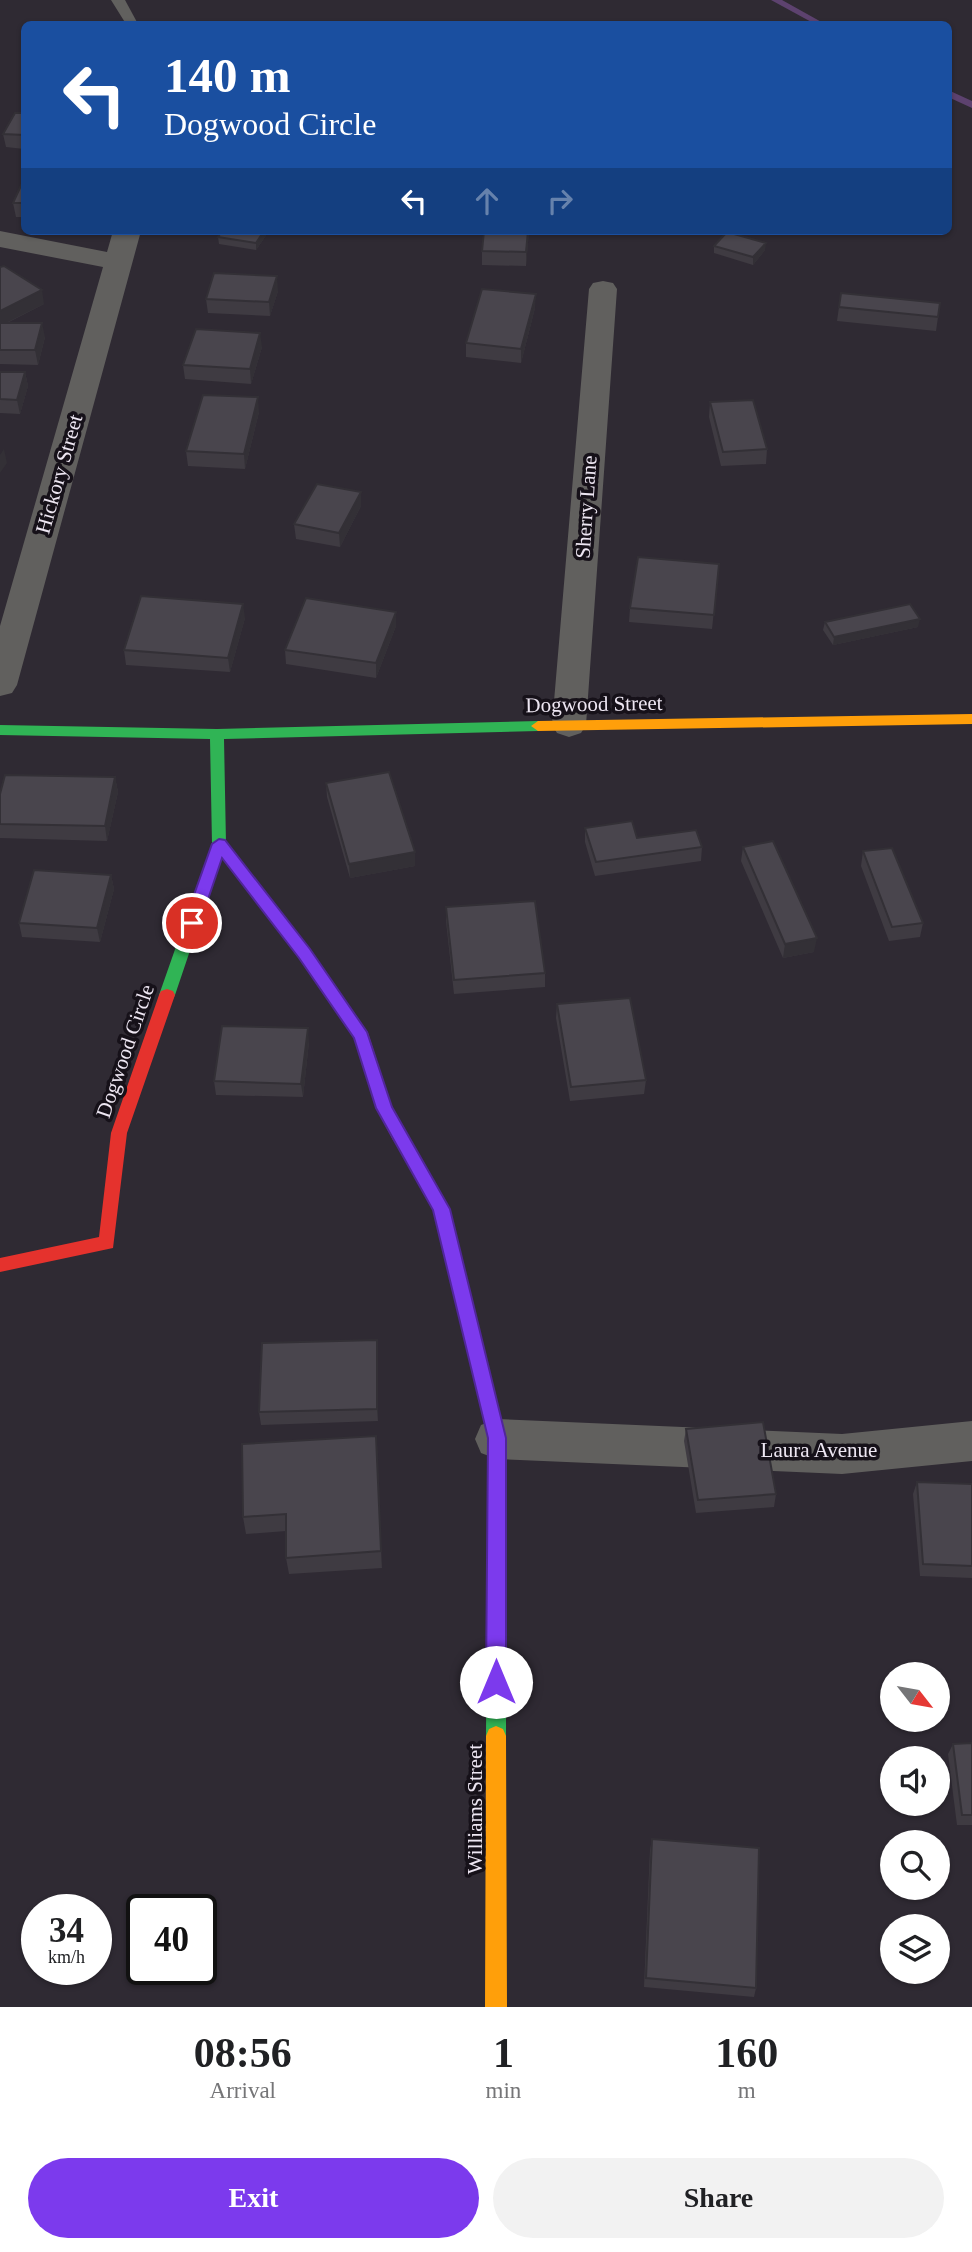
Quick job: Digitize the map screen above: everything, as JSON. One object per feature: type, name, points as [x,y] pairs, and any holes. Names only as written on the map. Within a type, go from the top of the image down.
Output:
[{"type":"street","name":"Hickory Street","points":[[0,685],[126,235]]},
{"type":"street","points":[[0,239],[118,262]]},
{"type":"street","name":"Sherry Lane","points":[[569,725],[603,289]]},
{"type":"street","name":"Dogwood Street","points":[[217,734],[972,719]]},
{"type":"street","points":[[0,730],[217,734]]},
{"type":"street","name":"Dogwood Circle","points":[[0,1265],[107,1243],[118,1133],[219,844],[217,734]]},
{"type":"street","name":"Williams Street","points":[[219,844],[305,954],[362,1037],[384,1108],[441,1209],[497,1438],[496,2007]]},
{"type":"street","name":"Laura Avenue","points":[[497,1438],[842,1454],[972,1441]]},
{"type":"lane","points":[[118,0],[130,21]]},
{"type":"building","points":[[15,113],[21,113],[21,135],[3,134]]},
{"type":"building","points":[[21,186],[21,203],[13,203]]},
{"type":"building","points":[[219,235],[261,235],[256,243],[218,237]]},
{"type":"building","points":[[484,235],[528,235],[526,252],[482,251]]},
{"type":"building","points":[[724,235],[738,235],[766,243],[753,257],[714,246]]},
{"type":"building","points":[[4,266],[42,290],[0,311],[0,267]]},
{"type":"building","points":[[214,273],[277,276],[269,302],[206,299]]},
{"type":"building","points":[[482,289],[536,294],[521,349],[466,343]]},
{"type":"building","points":[[841,293],[940,303],[938,317],[839,307]]},
{"type":"building","points":[[0,323],[42,323],[35,350],[0,350]]},
{"type":"building","points":[[196,329],[260,333],[250,369],[183,365]]},
{"type":"building","points":[[0,372],[25,372],[17,400],[0,399]]},
{"type":"building","points":[[203,395],[258,397],[244,454],[186,451]]},
{"type":"building","points":[[753,400],[767,449],[723,452],[710,402]]},
{"type":"building","points":[[317,484],[361,492],[339,533],[294,524]]},
{"type":"building","points":[[638,557],[719,564],[714,615],[630,608]]},
{"type":"building","points":[[141,596],[243,604],[228,658],[124,650]]},
{"type":"building","points":[[306,598],[396,612],[376,663],[285,650]]},
{"type":"building","points":[[910,604],[920,619],[834,637],[825,622]]},
{"type":"building","points":[[389,772],[415,852],[349,864],[326,783]]},
{"type":"building","points":[[5,775],[115,777],[105,826],[0,824],[0,794]]},
{"type":"building","points":[[632,821],[637,838],[696,830],[702,847],[596,862],[585,828]]},
{"type":"building","points":[[773,841],[817,938],[785,944],[743,847]]},
{"type":"building","points":[[892,848],[923,923],[892,927],[863,851]]},
{"type":"building","points":[[34,870],[111,875],[97,928],[19,923]]},
{"type":"building","points":[[535,901],[545,973],[454,980],[446,907]]},
{"type":"building","points":[[630,998],[646,1080],[571,1087],[557,1004]]},
{"type":"building","points":[[222,1026],[308,1028],[301,1084],[214,1081]]},
{"type":"building","points":[[377,1340],[377,1409],[259,1412],[262,1343]]},
{"type":"building","points":[[763,1422],[776,1494],[698,1500],[686,1429]]},
{"type":"building","points":[[376,1436],[381,1551],[286,1558],[286,1514],[243,1517],[242,1444]]},
{"type":"building","points":[[917,1482],[972,1484],[972,1566],[923,1564]]},
{"type":"building","points":[[972,1743],[972,1815],[962,1815],[953,1744]]},
{"type":"building","points":[[652,1839],[759,1848],[756,1988],[646,1978]]},
{"type":"waterway","points":[[775,0],[815,21]]},
{"type":"waterway","points":[[952,95],[972,105]]},
{"type":"traffic: fast","points":[[0,730],[217,734],[538,726]]},
{"type":"traffic: fast","points":[[167,995],[219,844],[217,734]]},
{"type":"traffic: fast","points":[[399,1135],[441,1209],[497,1439],[496,1736]]},
{"type":"traffic: slow","points":[[538,726],[972,719]]},
{"type":"traffic: slow","points":[[496,1736],[496,2007]]},
{"type":"traffic: jam","points":[[219,844],[305,954],[362,1037],[384,1108],[399,1135]]},
{"type":"traffic: jam","points":[[0,1265],[107,1243],[119,1133],[167,995]]},
{"type":"route","points":[[192,923],[219,844],[305,954],[362,1037],[384,1108],[441,1209],[497,1438],[496,1682]]}]
